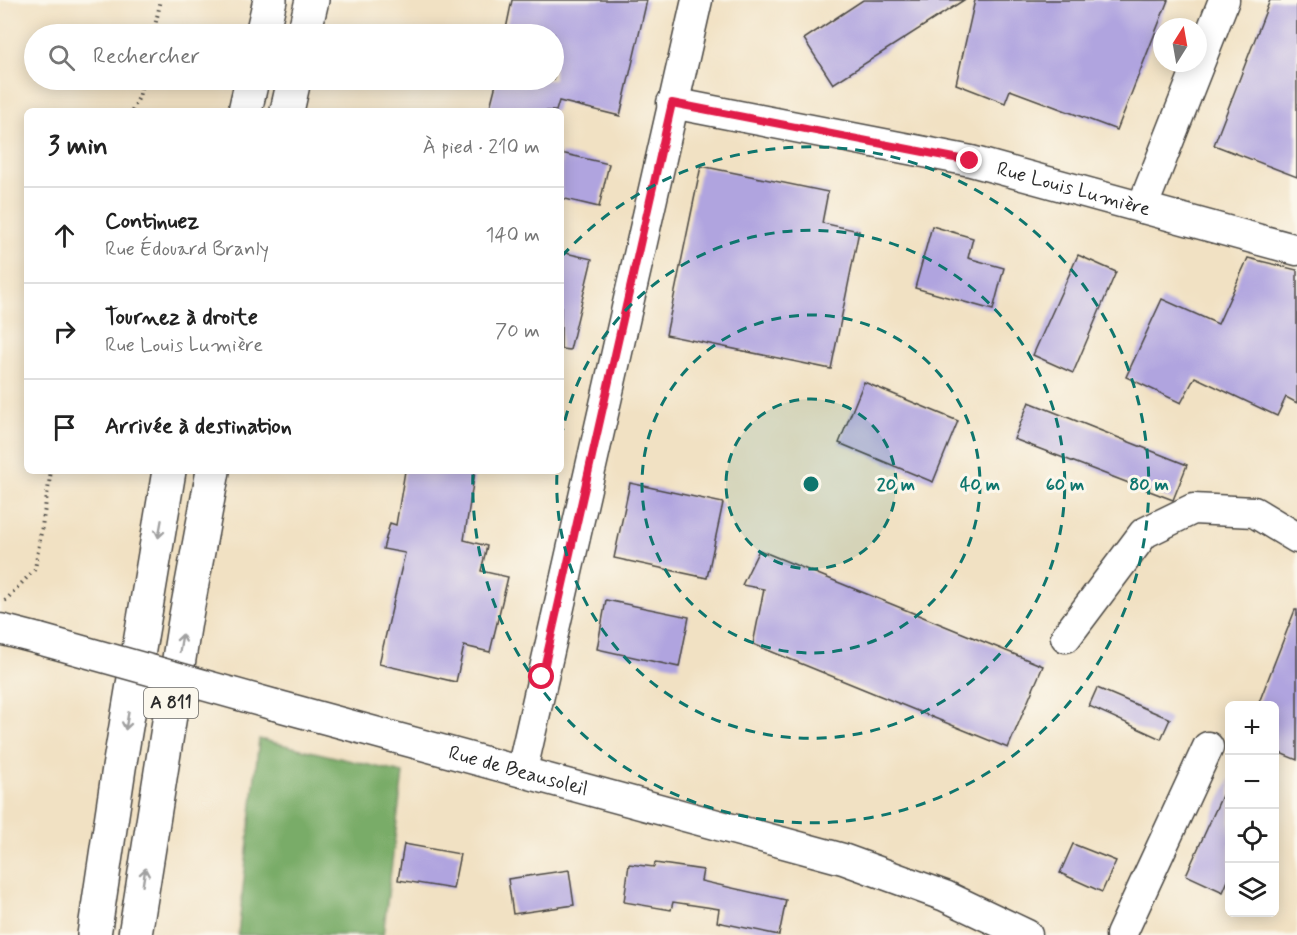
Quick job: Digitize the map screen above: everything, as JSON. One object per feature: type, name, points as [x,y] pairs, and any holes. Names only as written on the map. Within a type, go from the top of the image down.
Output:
[{"type":"highway","points":[[248,24],[254,0]]},
{"type":"highway","points":[[264,24],[270,0]]},
{"type":"highway","points":[[306,24],[312,0]]},
{"type":"highway","points":[[230,108],[234,90]]},
{"type":"highway","points":[[246,108],[250,90]]},
{"type":"highway","points":[[288,108],[292,90]]},
{"type":"highway","name":"A 811","points":[[94,935],[119,768],[168,474]]},
{"type":"highway","name":"A 811","points":[[135,935],[185,621],[212,474]]},
{"type":"street","points":[[522,770],[697,0]]},
{"type":"street","points":[[1142,208],[1224,0]]},
{"type":"street","name":"Rue Louis Lumière","points":[[672,103],[970,161],[1297,250]]},
{"type":"street","points":[[1066,637],[1144,532],[1193,509],[1254,512],[1297,538]]},
{"type":"street","name":"Rue de Beausoleil","points":[[0,629],[522,770],[876,870],[945,896],[1028,935]]},
{"type":"street","points":[[1121,935],[1208,747]]},
{"type":"path","points":[[155,24],[161,0]]},
{"type":"path","points":[[134,108],[141,90]]},
{"type":"path","points":[[0,606],[35,569],[51,474]]},
{"type":"green space","points":[[259,739],[403,773],[383,935],[238,935]]},
{"type":"building","points":[[512,0],[647,0],[620,116],[559,101],[557,108],[490,108],[494,90],[564,90],[564,24],[507,24]]},
{"type":"building","points":[[863,0],[964,0],[833,84],[804,39]]},
{"type":"building","points":[[975,0],[1168,0],[1161,18],[1153,18],[1153,38],[1117,130],[1010,90],[1005,103],[956,84]]},
{"type":"building","points":[[1270,0],[1297,0],[1297,177],[1214,145]]},
{"type":"building","points":[[564,154],[609,164],[599,207],[564,199]]},
{"type":"building","points":[[701,166],[828,192],[822,223],[859,231],[831,369],[666,335]]},
{"type":"building","points":[[932,226],[973,238],[968,258],[1004,268],[993,310],[915,288]]},
{"type":"building","points":[[564,253],[592,259],[570,350],[564,349]]},
{"type":"building","points":[[1078,255],[1116,272],[1073,373],[1033,355]]},
{"type":"building","points":[[1248,258],[1297,270],[1297,403],[1286,397],[1277,416],[1195,377],[1181,403],[1126,377],[1162,299],[1218,324]]},
{"type":"building","points":[[864,382],[958,421],[933,482],[839,443]]},
{"type":"building","points":[[1029,402],[1187,465],[1173,500],[1014,439]]},
{"type":"building","points":[[404,474],[475,474],[464,540],[487,546],[481,571],[508,577],[490,652],[464,646],[456,682],[379,664],[405,553],[383,549],[390,523],[396,525]]},
{"type":"building","points":[[630,483],[723,503],[707,578],[614,558]]},
{"type":"building","points":[[759,550],[1043,666],[1008,748],[753,644],[764,589],[742,585]]},
{"type":"building","points":[[606,600],[689,617],[679,667],[597,649]]},
{"type":"building","points":[[1295,610],[1297,610],[1297,760],[1279,753],[1279,701],[1260,701]]},
{"type":"building","points":[[1097,688],[1170,719],[1161,739],[1089,706]]},
{"type":"building","points":[[1225,789],[1225,887],[1223,892],[1186,875]]},
{"type":"building","points":[[404,844],[460,854],[453,889],[398,880]]},
{"type":"building","points":[[1073,844],[1116,861],[1102,892],[1060,873]]},
{"type":"building","points":[[655,863],[703,870],[701,881],[786,900],[779,935],[717,922],[719,909],[673,902],[671,910],[624,902],[629,864],[654,867]]},
{"type":"building","points":[[569,870],[574,905],[513,914],[508,879]]},
{"type":"route","points":[[542,677],[672,103],[970,161]]}]
